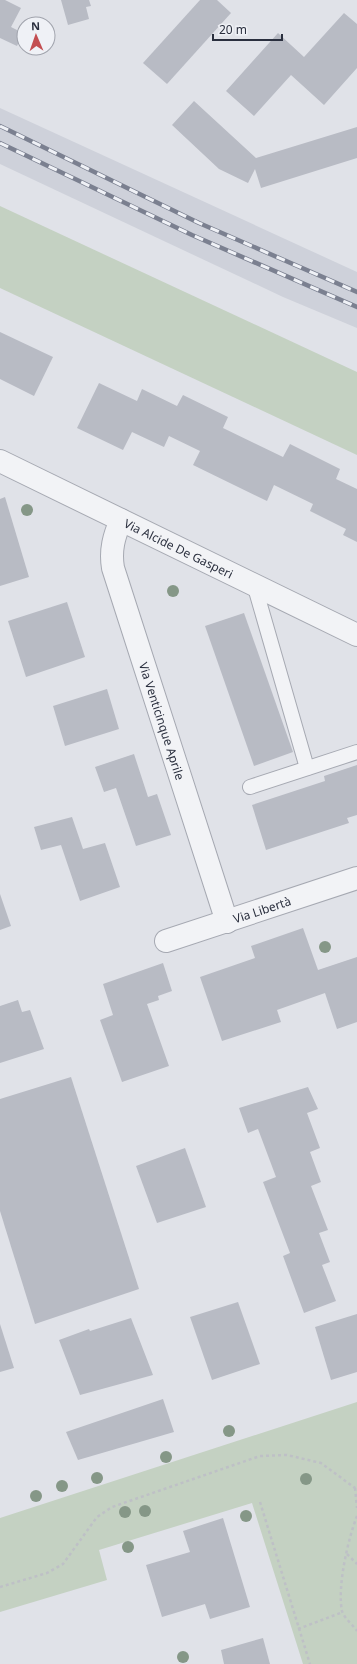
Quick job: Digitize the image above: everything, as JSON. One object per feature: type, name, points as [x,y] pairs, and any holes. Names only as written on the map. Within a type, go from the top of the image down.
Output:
[{"type":"street","name":"Via Alcide De Gasperi","points":[[0,461],[357,635]]},
{"type":"street","name":"Via Venticinque Aprile","points":[[121,520],[114,534],[112,544],[111,556],[113,568],[227,922]]},
{"type":"street","name":"Via Libertà","points":[[166,941],[357,878]]},
{"type":"lane","points":[[254,584],[307,768]]},
{"type":"lane","points":[[250,787],[357,752]]},
{"type":"path","points":[[0,1587],[47,1573],[63,1564],[97,1516],[112,1508],[260,1456],[287,1455],[321,1463],[356,1487],[357,1508]]},
{"type":"path","points":[[260,1502],[310,1664]]},
{"type":"path","points":[[357,1516],[351,1533],[341,1590],[343,1612],[357,1631]]},
{"type":"path","points":[[347,1553],[357,1564]]},
{"type":"path","points":[[298,1629],[343,1612]]},
{"type":"shaded area","points":[[0,108],[357,272],[357,328],[283,297],[0,164]]},
{"type":"green space","points":[[0,206],[357,372],[357,455],[0,288]]},
{"type":"green space","points":[[357,1402],[357,1664],[303,1664],[252,1503],[99,1550],[107,1580],[0,1612],[0,1518]]},
{"type":"building","points":[[0,0],[5,0],[21,8],[11,27],[16,30],[16,46],[0,38]]},
{"type":"building","points":[[61,0],[89,0],[91,6],[86,7],[89,19],[68,25]]},
{"type":"building","points":[[200,0],[217,0],[231,13],[167,84],[143,63]]},
{"type":"building","points":[[344,13],[357,24],[357,68],[324,105],[291,75],[254,116],[226,91],[278,33],[304,57]]},
{"type":"building","points":[[194,101],[256,158],[357,127],[357,158],[261,188],[255,169],[248,183],[219,169],[172,125]]},
{"type":"building","points":[[0,332],[53,357],[34,396],[0,379]]},
{"type":"building","points":[[99,383],[137,401],[142,389],[177,406],[183,395],[228,417],[223,428],[283,457],[290,444],[340,469],[336,479],[357,489],[357,542],[343,535],[346,529],[310,511],[313,504],[274,485],[267,501],[193,465],[200,451],[169,436],[164,447],[132,432],[123,450],[77,428]]},
{"type":"building","points":[[5,497],[29,577],[0,586],[0,499]]},
{"type":"building","points":[[67,602],[85,657],[26,677],[8,621]]},
{"type":"building","points":[[244,613],[293,752],[254,766],[205,626]]},
{"type":"building","points":[[107,689],[119,729],[65,746],[53,706]]},
{"type":"building","points":[[134,754],[148,797],[157,794],[171,835],[136,846],[116,788],[104,792],[95,767]]},
{"type":"building","points":[[357,765],[357,815],[347,818],[349,823],[266,850],[252,805],[325,781],[324,776]]},
{"type":"building","points":[[72,817],[83,849],[105,843],[120,887],[80,901],[61,845],[41,850],[34,827]]},
{"type":"building","points":[[0,894],[11,926],[0,930]]},
{"type":"building","points":[[303,928],[318,970],[357,957],[357,1022],[337,1029],[325,993],[277,1010],[281,1022],[222,1041],[200,977],[255,958],[251,946]]},
{"type":"building","points":[[163,963],[172,991],[158,996],[159,1000],[147,1004],[169,1066],[122,1082],[100,1020],[113,1015],[103,984]]},
{"type":"building","points":[[18,1000],[22,1012],[30,1010],[44,1049],[0,1063],[0,1006]]},
{"type":"building","points":[[71,1077],[139,1289],[35,1324],[0,1211],[0,1099]]},
{"type":"building","points":[[308,1087],[318,1109],[307,1113],[320,1148],[310,1152],[321,1182],[311,1186],[328,1230],[319,1233],[330,1262],[322,1265],[336,1301],[304,1313],[283,1256],[290,1253],[263,1182],[276,1177],[258,1129],[248,1133],[239,1108]]},
{"type":"building","points":[[185,1148],[206,1207],[157,1223],[136,1166]]},
{"type":"building","points":[[238,1302],[260,1364],[212,1380],[190,1317]]},
{"type":"building","points":[[357,1314],[357,1372],[331,1380],[315,1327]]},
{"type":"building","points":[[131,1318],[153,1375],[80,1395],[59,1340],[89,1329],[90,1331]]},
{"type":"building","points":[[0,1324],[14,1368],[0,1372]]},
{"type":"building","points":[[163,1399],[174,1432],[78,1460],[66,1432]]},
{"type":"building","points":[[223,1518],[250,1607],[210,1619],[205,1604],[162,1617],[146,1565],[190,1552],[183,1531]]},
{"type":"building","points":[[263,1638],[270,1664],[224,1664],[221,1650]]},
{"type":"railway","points":[[0,126],[199,223],[357,292]]},
{"type":"railway","points":[[0,143],[192,235],[357,307]]}]
